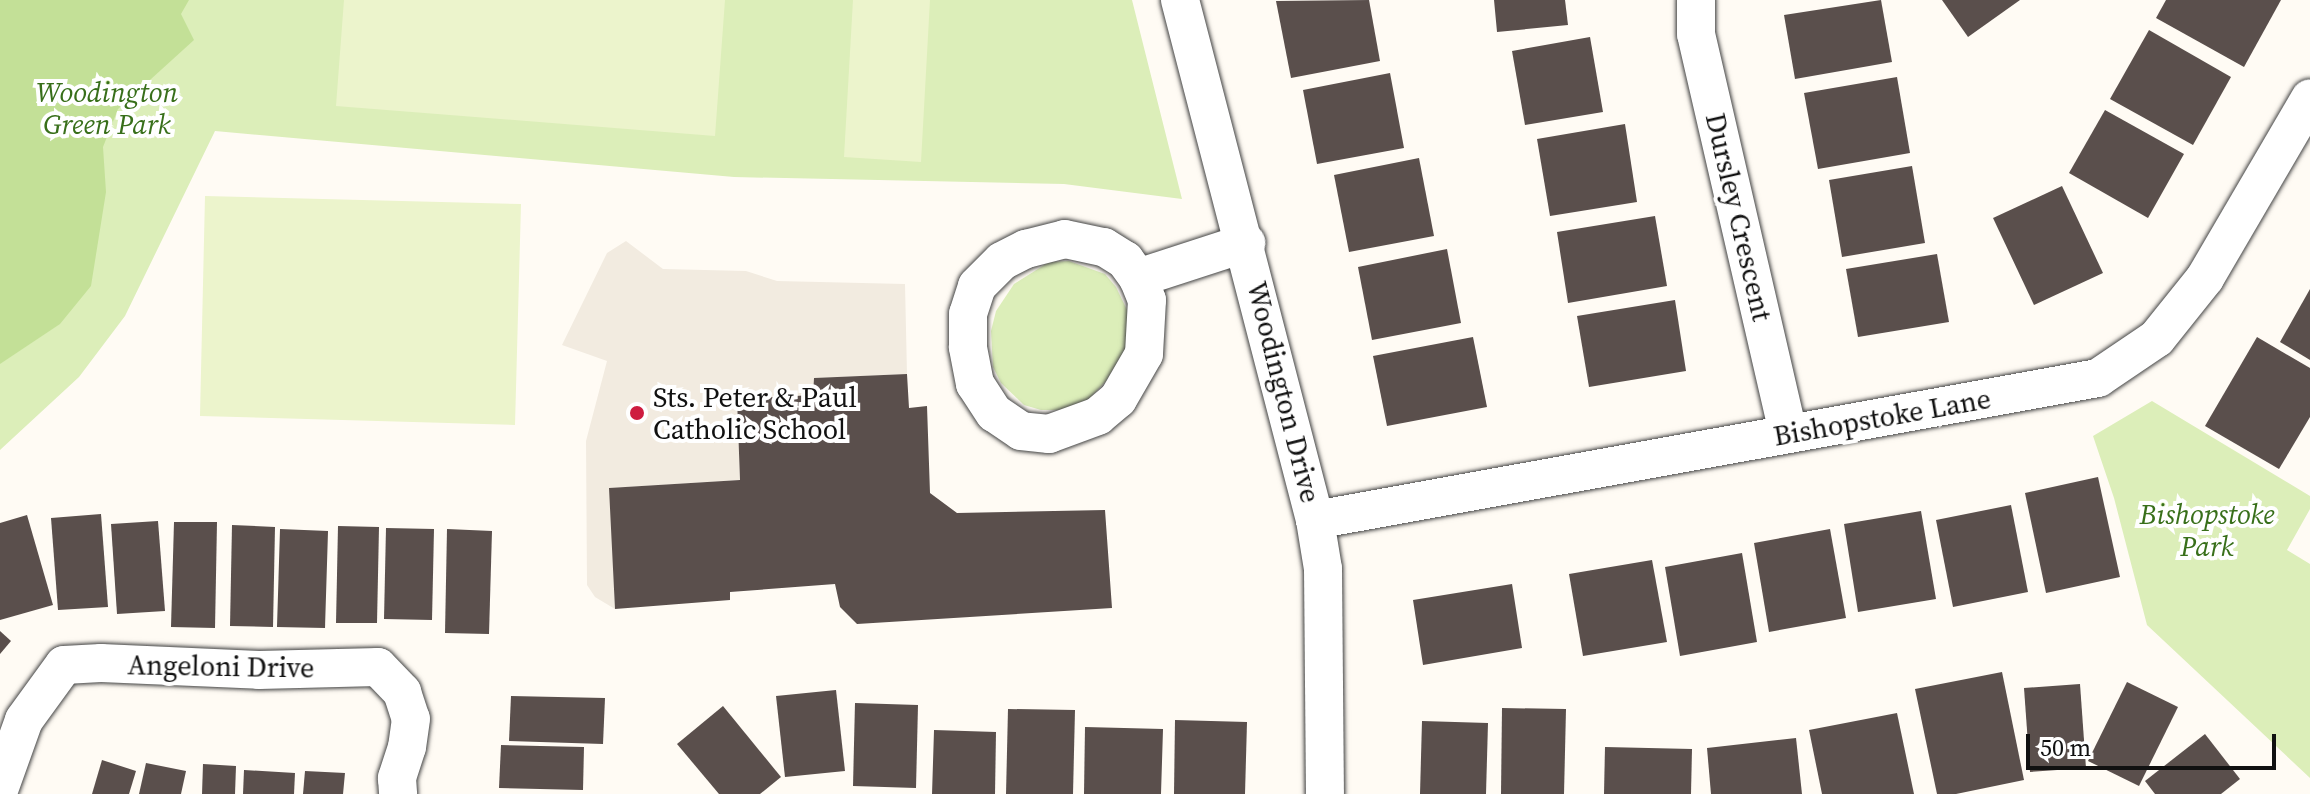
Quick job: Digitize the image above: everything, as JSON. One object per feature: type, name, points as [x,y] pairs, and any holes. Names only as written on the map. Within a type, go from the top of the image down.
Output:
[{"type":"street","name":"Woodington Drive","points":[[1180,0],[1246,243],[1315,520],[1323,569],[1325,794]]},
{"type":"street","name":"Dursley Crescent","points":[[1696,0],[1696,34],[1788,434]]},
{"type":"street","name":"Bishopstoke Lane","points":[[1315,520],[2098,378],[2157,338],[2205,278],[2310,98]]},
{"type":"street","points":[[1065,239],[1087,241],[1125,260],[1138,278],[1147,300],[1144,354],[1118,399],[1098,416],[1049,434],[1021,431],[994,413],[975,384],[968,347],[968,314],[977,286],[1002,261],[1026,249],[1065,239]]},
{"type":"street","points":[[1138,278],[1246,243]]},
{"type":"street","name":"Angeloni Drive","points":[[0,787],[24,720],[64,665],[101,663],[259,670],[378,667],[402,692],[411,719],[407,747],[397,778],[398,794]]},
{"type":"green space","name":"Woodington Green Park","points":[[0,0],[1132,0],[1182,199],[1064,184],[734,177],[215,131],[125,316],[79,377],[0,450]]},
{"type":"green space","points":[[0,0],[189,0],[181,14],[194,40],[118,109],[103,147],[106,192],[91,286],[60,324],[0,364]]},
{"type":"green space","points":[[344,0],[725,0],[715,136],[336,106]]},
{"type":"green space","points":[[853,0],[930,0],[921,162],[844,157]]},
{"type":"green space","points":[[205,196],[521,204],[515,425],[200,416]]},
{"type":"green space","points":[[1069,261],[1105,274],[1116,287],[1128,312],[1127,346],[1106,381],[1088,400],[1064,410],[1041,410],[1024,405],[1001,383],[993,367],[991,331],[996,311],[1014,284],[1049,262]]},
{"type":"green space","name":"Bishopstoke Park","points":[[2152,401],[2310,496],[2310,509],[2287,550],[2310,564],[2310,778],[2147,625],[2114,498],[2093,436]]},
{"type":"shaded area","points":[[626,241],[663,269],[746,271],[777,281],[905,284],[907,374],[814,378],[813,395],[737,399],[740,480],[610,488],[615,609],[595,597],[587,585],[586,441],[607,361],[562,345],[607,253]]},
{"type":"building","points":[[1369,0],[1380,61],[1291,78],[1276,1]]},
{"type":"building","points":[[1494,0],[1565,0],[1568,25],[1497,32]]},
{"type":"building","points":[[1881,0],[1892,62],[1795,79],[1784,15]]},
{"type":"building","points":[[1942,0],[2020,0],[1968,37]]},
{"type":"building","points":[[2166,0],[2281,0],[2244,67],[2156,18]]},
{"type":"building","points":[[2149,30],[2231,77],[2193,145],[2110,99]]},
{"type":"building","points":[[1590,37],[1603,112],[1525,125],[1512,51]]},
{"type":"building","points":[[1390,73],[1404,148],[1317,164],[1303,90]]},
{"type":"building","points":[[1897,77],[1910,153],[1818,169],[1804,93]]},
{"type":"building","points":[[2105,110],[2184,154],[2148,218],[2069,173]]},
{"type":"building","points":[[1625,124],[1637,202],[1550,216],[1537,139]]},
{"type":"building","points":[[1419,158],[1434,236],[1349,252],[1334,175]]},
{"type":"building","points":[[1912,166],[1925,243],[1842,257],[1829,180]]},
{"type":"building","points":[[2062,186],[2103,273],[2034,305],[1993,218]]},
{"type":"building","points":[[1655,216],[1667,286],[1568,303],[1557,232]]},
{"type":"building","points":[[1447,249],[1461,323],[1372,340],[1358,267]]},
{"type":"building","points":[[1937,254],[1949,322],[1858,337],[1846,269]]},
{"type":"building","points":[[2310,289],[2310,360],[2280,342]]},
{"type":"building","points":[[1675,300],[1686,371],[1589,387],[1577,316]]},
{"type":"building","points":[[1473,337],[1487,407],[1387,426],[1373,356]]},
{"type":"building","points":[[2257,337],[2310,368],[2310,417],[2279,469],[2205,426]]},
{"type":"building","points":[[907,374],[909,408],[927,406],[930,493],[957,513],[1105,510],[1112,608],[857,624],[840,607],[835,584],[730,592],[730,600],[615,609],[609,488],[740,480],[737,399],[813,395],[814,378]]},
{"type":"building","points":[[2098,477],[2120,577],[2046,593],[2025,493]]},
{"type":"building","points":[[2011,505],[2028,592],[1953,607],[1936,520]]},
{"type":"building","points":[[1921,511],[1936,599],[1858,612],[1844,524]]},
{"type":"building","points":[[101,514],[108,607],[58,610],[51,518]]},
{"type":"building","points":[[27,515],[53,605],[0,620],[0,523]]},
{"type":"building","points":[[158,521],[165,611],[117,614],[111,524]]},
{"type":"building","points":[[174,522],[217,522],[215,628],[171,627]]},
{"type":"building","points":[[232,525],[275,527],[273,627],[230,626]]},
{"type":"building","points":[[338,526],[379,527],[377,623],[336,623]]},
{"type":"building","points":[[386,528],[434,529],[432,620],[384,619]]},
{"type":"building","points":[[280,529],[328,531],[325,628],[277,627]]},
{"type":"building","points":[[447,529],[492,531],[489,634],[445,633]]},
{"type":"building","points":[[1830,529],[1846,618],[1769,632],[1754,543]]},
{"type":"building","points":[[1742,553],[1757,642],[1680,656],[1665,567]]},
{"type":"building","points":[[1652,560],[1667,642],[1583,656],[1569,574]]},
{"type":"building","points":[[1512,584],[1522,648],[1423,665],[1413,600]]},
{"type":"building","points":[[0,631],[11,641],[0,654]]},
{"type":"building","points":[[2002,672],[2024,780],[1956,794],[1937,794],[1915,689]]},
{"type":"building","points":[[2127,682],[2178,707],[2139,786],[2088,761]]},
{"type":"building","points":[[2080,684],[2086,768],[2030,772],[2024,688]]},
{"type":"building","points":[[836,690],[845,771],[785,777],[776,696]]},
{"type":"building","points":[[511,696],[605,698],[603,744],[509,741]]},
{"type":"building","points":[[855,703],[918,705],[916,788],[853,786]]},
{"type":"building","points":[[723,706],[781,777],[760,794],[719,794],[677,744]]},
{"type":"building","points":[[1502,708],[1566,709],[1564,794],[1501,794]]},
{"type":"building","points":[[1008,709],[1075,710],[1073,794],[1006,794]]},
{"type":"building","points":[[1897,713],[1914,794],[1822,794],[1809,730]]},
{"type":"building","points":[[1175,720],[1247,722],[1245,794],[1174,794]]},
{"type":"building","points":[[1422,721],[1488,723],[1486,794],[1420,794]]},
{"type":"building","points":[[1085,727],[1163,729],[1161,794],[1084,794]]},
{"type":"building","points":[[934,730],[996,732],[995,794],[932,794]]},
{"type":"building","points":[[2205,734],[2240,779],[2221,794],[2155,794],[2145,781]]},
{"type":"building","points":[[1796,738],[1802,794],[1711,794],[1707,748]]},
{"type":"building","points":[[501,745],[584,747],[583,790],[499,788]]},
{"type":"building","points":[[1605,747],[1692,749],[1691,794],[1604,794]]},
{"type":"building","points":[[102,760],[136,771],[129,794],[92,794]]},
{"type":"building","points":[[146,763],[186,771],[181,794],[139,794]]},
{"type":"building","points":[[203,764],[236,766],[235,794],[202,794]]},
{"type":"building","points":[[244,770],[295,773],[294,794],[243,794]]},
{"type":"building","points":[[305,771],[345,773],[343,794],[303,794]]},
{"type":"place","name":"Sts. Peter & Paul Catholic School","points":[[637,413]]}]
